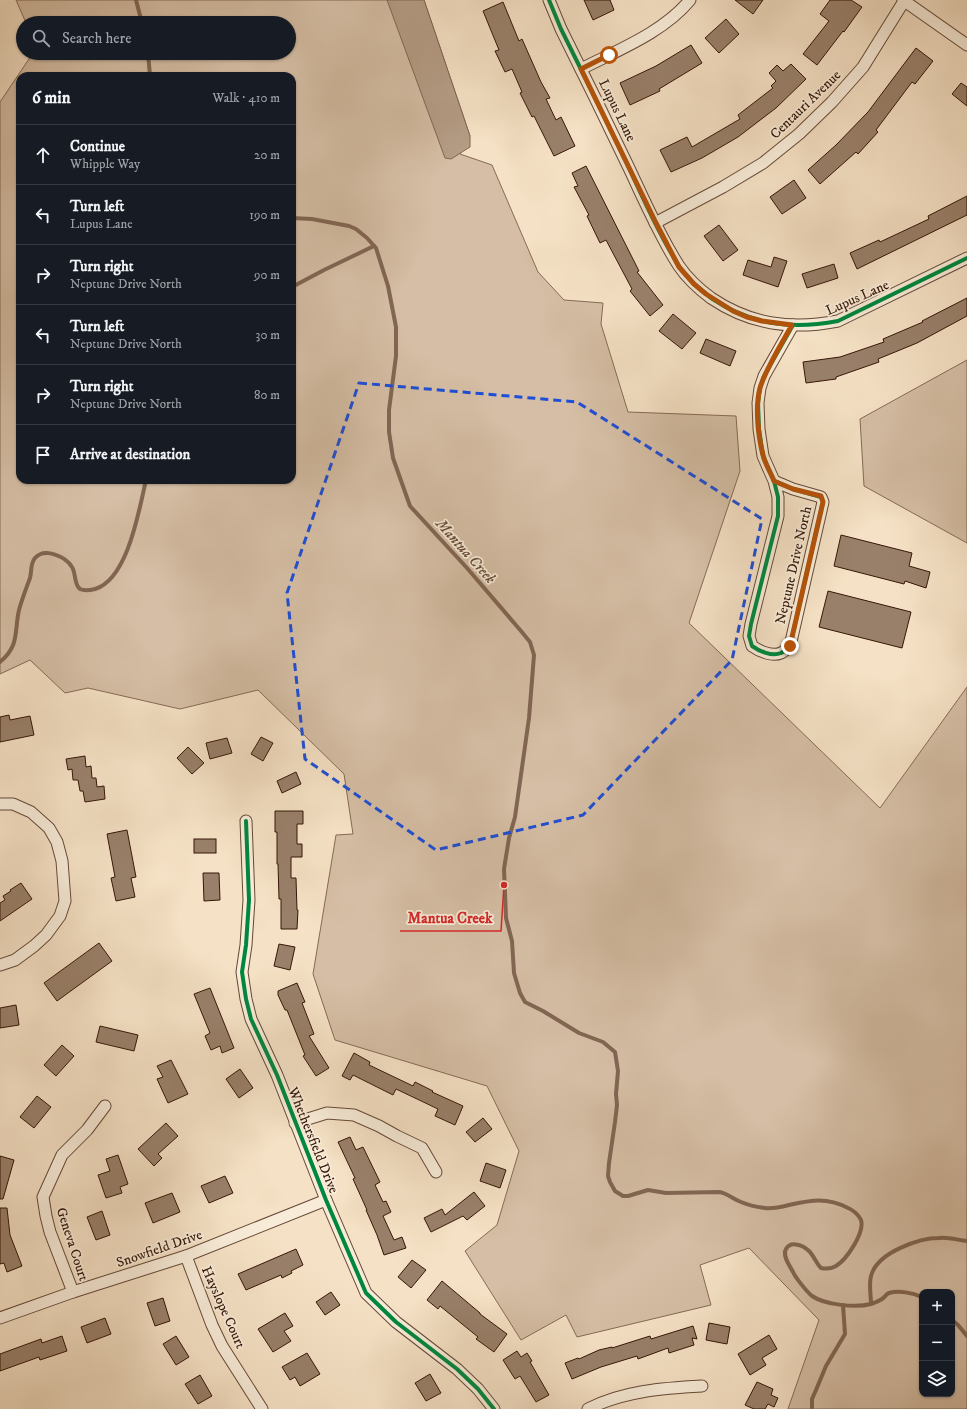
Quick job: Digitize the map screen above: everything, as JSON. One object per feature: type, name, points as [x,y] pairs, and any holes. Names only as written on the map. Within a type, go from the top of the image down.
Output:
[{"type":"street","name":"Lupus Lane","points":[[549,0],[561,29],[679,267],[694,284],[706,294],[733,311],[762,321],[792,325],[808,325],[838,320],[967,258]]},
{"type":"street","points":[[581,69],[636,40],[676,16],[690,0]]},
{"type":"street","points":[[903,0],[967,45]]},
{"type":"street","name":"Centauri Avenue","points":[[656,223],[723,187],[763,163],[799,134],[832,102],[863,67],[903,0]]},
{"type":"street","name":"Neptune Drive North","points":[[774,481],[793,489],[821,496],[823,502],[790,646],[781,653],[773,654],[759,651],[752,646],[749,636],[778,516],[778,497],[774,481],[763,456],[759,429],[758,403],[760,388],[764,376],[792,325]]},
{"type":"street","points":[[0,804],[13,804],[31,812],[49,828],[57,842],[62,861],[65,901],[60,916],[46,935],[15,960],[0,965]]},
{"type":"street","name":"Whethersfield Drive","points":[[246,821],[249,900],[246,945],[242,972],[246,999],[252,1019],[277,1075],[326,1200],[366,1293],[396,1322],[478,1388],[494,1409]]},
{"type":"street","name":"Geneva Court","points":[[73,1292],[50,1232],[43,1197],[62,1155],[87,1130],[105,1106]]},
{"type":"street","points":[[295,1123],[327,1113],[354,1115],[422,1148],[436,1172]]},
{"type":"street","name":"Snowfield Drive","points":[[0,1318],[73,1292],[186,1256],[326,1200]]},
{"type":"street","name":"Hayslope Court","points":[[186,1256],[212,1325],[222,1346],[262,1409]]},
{"type":"street","points":[[588,1409],[598,1404],[624,1396],[663,1388],[702,1386]]},
{"type":"highlighted area","points":[[359,383],[577,402],[762,519],[732,660],[583,815],[436,850],[305,759],[287,593]]},
{"type":"shaded area","points":[[16,0],[424,0],[470,136],[460,154],[492,165],[538,272],[564,300],[603,303],[601,324],[628,412],[736,416],[740,471],[689,623],[880,808],[967,687],[967,1409],[788,1409],[819,1320],[749,1248],[700,1265],[711,1305],[577,1337],[566,1315],[521,1340],[465,1251],[497,1225],[519,1151],[487,1086],[335,1040],[313,974],[336,835],[353,834],[344,774],[258,690],[180,709],[88,688],[65,693],[30,660],[0,674],[0,102],[16,78],[16,484],[296,484],[296,72],[20,72],[28,60],[296,60],[296,16],[23,16]]},
{"type":"shaded area","points":[[387,0],[424,0],[470,136],[470,147],[451,159],[445,158]]},
{"type":"shaded area","points":[[967,360],[967,543],[864,486],[860,419]]},
{"type":"building","points":[[584,0],[610,0],[614,10],[593,20]]},
{"type":"building","points":[[735,0],[763,0],[753,14]]},
{"type":"building","points":[[830,0],[851,0],[862,7],[817,65],[803,54],[829,21],[820,14]]},
{"type":"building","points":[[503,2],[519,41],[522,39],[541,82],[550,98],[546,99],[556,120],[561,117],[575,146],[554,156],[534,116],[532,117],[520,93],[522,92],[512,69],[505,72],[495,51],[499,50],[483,11]]},
{"type":"building","points":[[726,19],[739,34],[719,53],[705,38]]},
{"type":"building","points":[[691,45],[702,63],[659,89],[660,91],[630,105],[620,83],[656,66]]},
{"type":"building","points":[[916,48],[933,61],[915,84],[912,82],[876,130],[878,132],[858,154],[856,152],[820,184],[808,170],[836,145],[868,112]]},
{"type":"building","points":[[791,64],[806,79],[776,108],[738,137],[702,158],[671,172],[660,150],[687,137],[692,147],[740,119],[738,115],[773,88],[771,86],[776,81],[769,73],[777,65],[783,71]]},
{"type":"building","points":[[961,83],[967,87],[967,106],[952,94]]},
{"type":"building","points":[[586,166],[639,271],[637,272],[663,305],[650,316],[630,291],[632,289],[606,240],[600,243],[587,216],[589,215],[574,187],[578,186],[572,173]]},
{"type":"building","points":[[794,180],[806,198],[782,214],[770,197]]},
{"type":"building","points":[[967,196],[967,215],[857,269],[850,253],[879,240],[880,242],[929,219],[928,216]]},
{"type":"building","points":[[719,225],[738,250],[723,261],[704,236]]},
{"type":"building","points":[[774,257],[787,261],[778,287],[743,275],[748,260],[771,267]]},
{"type":"building","points":[[834,264],[838,278],[807,288],[802,274]]},
{"type":"building","points":[[967,298],[967,316],[917,343],[878,359],[879,362],[836,377],[836,379],[806,383],[803,362],[840,357],[884,342],[883,339],[923,322],[922,321]]},
{"type":"building","points":[[673,314],[696,333],[682,349],[659,331]]},
{"type":"building","points":[[706,339],[736,351],[730,366],[700,353]]},
{"type":"building","points":[[841,535],[912,553],[909,566],[930,572],[926,588],[905,581],[904,584],[834,566]]},
{"type":"building","points":[[828,591],[911,612],[902,648],[819,627]]},
{"type":"building","points":[[9,715],[10,720],[30,716],[34,735],[0,742],[0,717]]},
{"type":"building","points":[[261,737],[273,743],[263,761],[251,754]]},
{"type":"building","points":[[227,738],[232,753],[210,759],[206,743]]},
{"type":"building","points":[[188,747],[204,763],[192,774],[177,758]]},
{"type":"building","points":[[85,756],[86,767],[91,766],[92,778],[96,778],[97,787],[104,786],[105,799],[85,802],[83,791],[80,791],[78,780],[73,780],[72,769],[68,770],[66,759]]},
{"type":"building","points":[[296,772],[301,784],[282,793],[277,781]]},
{"type":"building","points":[[275,811],[303,811],[303,824],[297,824],[297,844],[302,844],[302,857],[291,857],[291,878],[296,878],[298,910],[297,929],[281,929],[281,899],[279,899]]},
{"type":"building","points":[[127,830],[136,877],[131,878],[135,897],[116,901],[111,878],[115,877],[107,834]]},
{"type":"building","points":[[194,839],[216,839],[216,853],[194,853]]},
{"type":"building","points":[[203,873],[219,873],[220,900],[204,901]]},
{"type":"building","points":[[21,883],[32,899],[0,921],[0,903],[5,900],[3,896]]},
{"type":"building","points":[[99,943],[112,961],[57,1001],[44,983]]},
{"type":"building","points":[[279,944],[295,947],[290,970],[274,966]]},
{"type":"building","points":[[297,983],[305,1002],[302,1003],[314,1034],[309,1036],[329,1068],[316,1076],[303,1056],[305,1055],[287,1010],[285,1010],[278,995],[278,991]]},
{"type":"building","points":[[210,988],[234,1048],[222,1053],[220,1046],[211,1050],[205,1036],[210,1033],[194,994]]},
{"type":"building","points":[[16,1005],[19,1025],[0,1028],[0,1008]]},
{"type":"building","points":[[100,1026],[138,1035],[134,1051],[96,1042]]},
{"type":"building","points":[[62,1045],[74,1056],[56,1076],[44,1065]]},
{"type":"building","points":[[354,1053],[370,1062],[369,1065],[413,1086],[415,1082],[433,1091],[432,1092],[463,1106],[455,1125],[435,1116],[438,1109],[396,1089],[393,1095],[353,1075],[350,1080],[342,1076]]},
{"type":"building","points":[[171,1060],[188,1094],[168,1103],[157,1079],[163,1077],[157,1066]]},
{"type":"building","points":[[240,1069],[253,1088],[239,1098],[226,1079]]},
{"type":"building","points":[[37,1096],[51,1107],[34,1128],[20,1117]]},
{"type":"building","points":[[483,1118],[492,1129],[475,1142],[466,1132]]},
{"type":"building","points":[[166,1123],[178,1136],[158,1154],[162,1158],[154,1166],[138,1149]]},
{"type":"building","points":[[350,1137],[356,1150],[363,1147],[380,1182],[375,1185],[383,1202],[386,1201],[391,1212],[383,1216],[394,1240],[402,1237],[406,1248],[384,1255],[367,1210],[353,1179],[355,1178],[338,1142]]},
{"type":"building","points":[[118,1155],[128,1184],[120,1187],[122,1193],[106,1198],[98,1175],[110,1171],[106,1159]]},
{"type":"building","points":[[0,1156],[14,1160],[3,1199],[0,1199]]},
{"type":"building","points":[[486,1163],[506,1170],[500,1188],[480,1181]]},
{"type":"building","points":[[225,1176],[233,1193],[209,1203],[201,1186]]},
{"type":"building","points":[[474,1192],[485,1206],[467,1220],[463,1216],[431,1232],[424,1218],[442,1209],[445,1215]]},
{"type":"building","points":[[172,1193],[180,1212],[153,1223],[145,1203]]},
{"type":"building","points":[[0,1208],[7,1208],[10,1235],[22,1266],[7,1272],[4,1263],[0,1264]]},
{"type":"building","points":[[102,1211],[110,1235],[96,1240],[87,1217]]},
{"type":"building","points":[[296,1249],[303,1265],[291,1271],[292,1273],[282,1278],[281,1275],[246,1290],[238,1274]]},
{"type":"building","points":[[412,1260],[426,1270],[411,1288],[398,1277]]},
{"type":"building","points":[[442,1281],[480,1314],[507,1334],[494,1352],[476,1339],[478,1337],[440,1306],[438,1309],[427,1300]]},
{"type":"building","points":[[331,1292],[340,1305],[325,1315],[316,1302]]},
{"type":"building","points":[[163,1298],[170,1321],[155,1326],[147,1303]]},
{"type":"building","points":[[285,1313],[293,1326],[284,1331],[291,1341],[273,1352],[258,1329]]},
{"type":"building","points":[[105,1318],[111,1334],[87,1343],[81,1327]]},
{"type":"building","points":[[709,1323],[730,1327],[727,1344],[706,1340]]},
{"type":"building","points":[[693,1326],[697,1339],[692,1338],[694,1345],[669,1353],[668,1348],[638,1359],[637,1356],[601,1367],[572,1379],[565,1363],[578,1358],[579,1359],[599,1350],[612,1348],[650,1336],[651,1339]]},
{"type":"building","points":[[769,1335],[777,1349],[762,1358],[766,1365],[750,1375],[738,1354]]},
{"type":"building","points":[[62,1336],[67,1351],[40,1360],[39,1357],[0,1371],[0,1354],[41,1339],[42,1343]]},
{"type":"building","points":[[176,1336],[189,1357],[176,1365],[163,1344]]},
{"type":"building","points":[[517,1351],[521,1357],[527,1353],[532,1361],[530,1362],[549,1395],[536,1402],[520,1376],[515,1379],[503,1360]]},
{"type":"building","points":[[307,1353],[320,1374],[300,1386],[295,1377],[290,1380],[282,1367]]},
{"type":"building","points":[[430,1374],[441,1393],[426,1401],[415,1383]]},
{"type":"building","points":[[200,1375],[212,1396],[198,1404],[185,1384]]},
{"type":"building","points":[[757,1382],[773,1389],[771,1395],[778,1398],[774,1407],[768,1404],[765,1409],[754,1409],[745,1405]]},
{"type":"waterway","name":"Mantua Creek","points":[[136,0],[140,16]]},
{"type":"waterway","name":"Mantua Creek","points":[[149,60],[150,72]]},
{"type":"waterway","name":"Mantua Creek","points":[[296,218],[312,219],[349,226],[356,229],[376,248],[388,286],[396,327],[396,356],[389,410],[389,432],[393,458],[410,506],[467,568],[530,642],[534,655],[529,718],[515,817],[509,838],[504,869],[506,918],[512,941],[514,973],[520,993],[525,1002],[579,1033],[603,1042],[615,1052],[618,1071],[616,1094],[617,1105],[608,1176],[615,1191],[623,1196],[648,1190],[666,1193],[719,1192],[747,1204],[768,1208],[777,1208],[819,1200],[833,1202],[852,1210],[857,1215],[861,1220],[860,1232],[854,1246],[845,1258],[836,1266],[827,1269],[821,1268],[811,1253],[804,1247],[794,1244],[788,1246],[785,1252],[787,1261],[796,1277],[807,1291],[812,1296],[825,1302],[849,1306],[871,1304],[882,1299],[888,1293],[893,1292],[906,1292],[919,1296]]},
{"type":"waterway","points":[[296,285],[374,246]]},
{"type":"waterway","points":[[0,662],[11,650],[15,638],[19,610],[30,578],[32,563],[35,558],[44,553],[50,553],[65,560],[72,567],[77,585],[82,590],[95,589],[106,583],[116,572],[124,558],[140,508],[145,484]]},
{"type":"waterway","points":[[871,1304],[870,1284],[872,1273],[876,1265],[891,1253],[911,1244],[931,1239],[946,1238],[967,1241]]},
{"type":"waterway","points":[[812,1409],[812,1399],[826,1366],[845,1334],[843,1305]]},
{"type":"waterway","name":"Mantua Creek","points":[[955,1322],[967,1336]]},
{"type":"cycle path","points":[[549,0],[561,29],[665,243],[686,275],[711,298],[726,307],[757,320],[788,325],[821,324],[838,321],[967,258]]},
{"type":"cycle path","points":[[774,481],[793,489],[821,497],[823,502],[790,646],[782,652],[770,654],[752,646],[749,636],[778,516],[778,497],[774,481],[763,456],[759,429],[758,403],[760,388],[764,376],[793,325]]},
{"type":"cycle path","points":[[246,821],[249,900],[246,945],[242,972],[246,999],[251,1019],[277,1075],[326,1200],[366,1293],[396,1322],[457,1369],[478,1389],[494,1409]]},
{"type":"place","name":"Mantua Creek","points":[[504,885]]},
{"type":"route","points":[[609,55],[581,69],[679,267],[694,284],[706,294],[733,311],[762,321],[792,325],[764,376],[760,388],[758,403],[759,429],[763,456],[774,481],[793,489],[821,496],[823,502],[790,646]]}]
